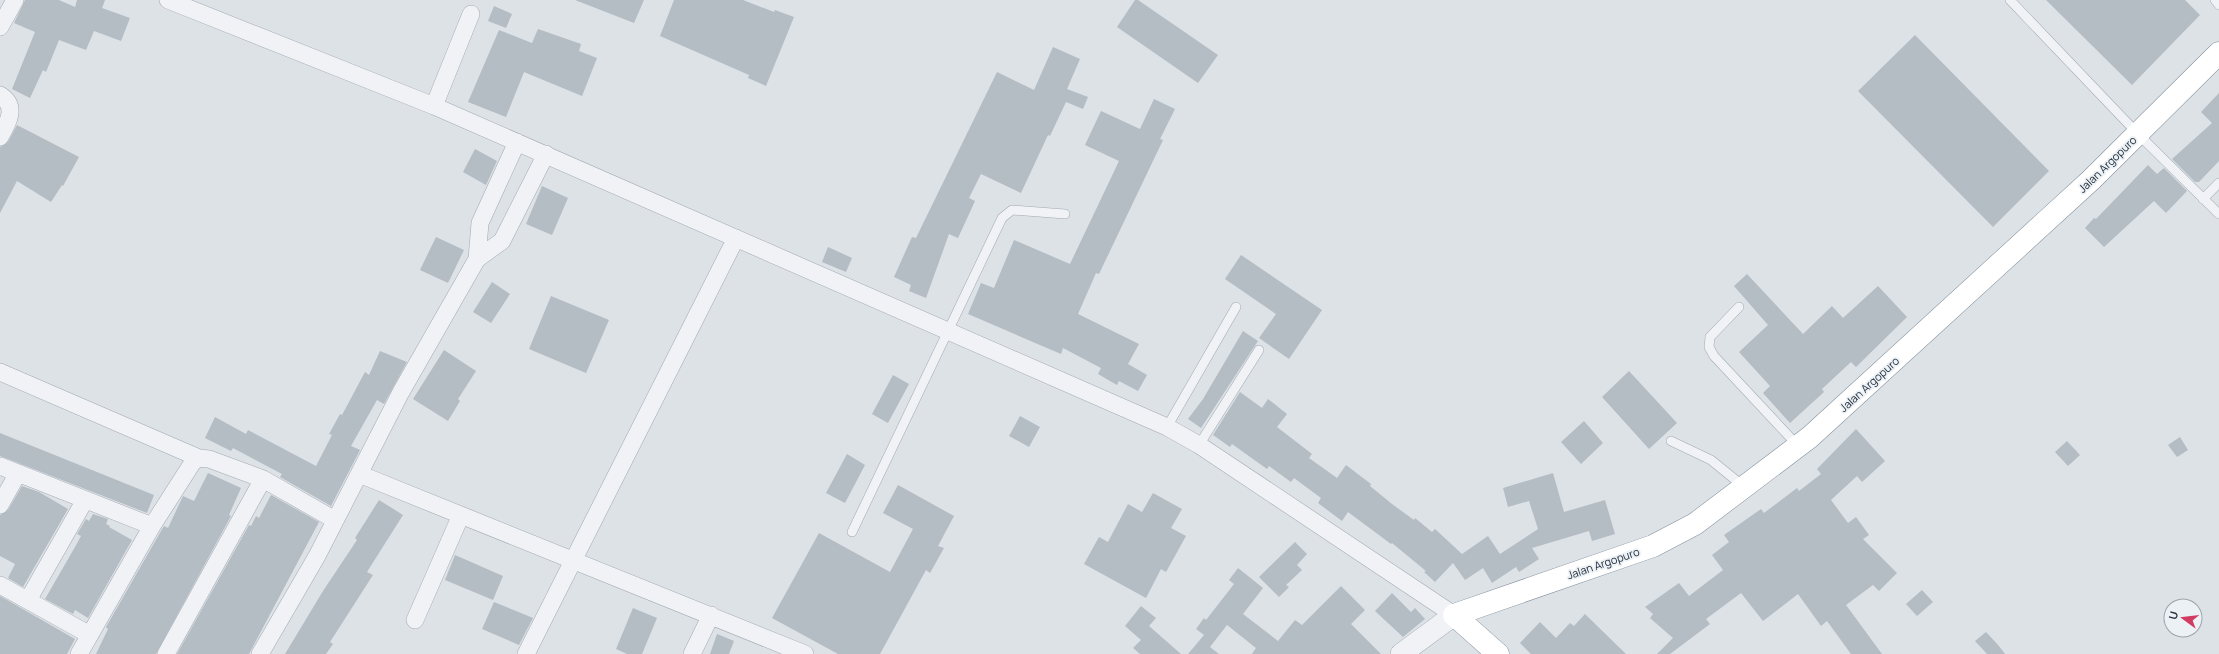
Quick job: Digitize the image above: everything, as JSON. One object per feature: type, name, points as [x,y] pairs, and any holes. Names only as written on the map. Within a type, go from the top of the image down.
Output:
[{"type":"highway","name":"Jalan Argopuro","points":[[1454,615],[1653,546],[1694,524],[1743,486],[1799,447],[2091,180],[2219,52]]},
{"type":"highway","points":[[1454,615],[1498,654]]},
{"type":"street","points":[[0,27],[15,0]]},
{"type":"street","points":[[168,0],[434,106],[1167,427],[1199,445],[1454,615],[1401,654]]},
{"type":"street","points":[[434,106],[471,14]]},
{"type":"street","points":[[0,95],[7,101],[11,110],[9,121],[0,137]]},
{"type":"street","points":[[477,259],[480,224],[517,142]]},
{"type":"street","points":[[260,654],[335,520],[401,392],[477,259],[502,241],[546,154]]},
{"type":"street","points":[[526,654],[736,238]]},
{"type":"street","points":[[0,372],[199,458],[209,459],[262,479],[335,520]]},
{"type":"street","points":[[79,654],[152,526],[193,462],[199,458]]},
{"type":"street","points":[[0,466],[152,526]]},
{"type":"street","points":[[0,504],[18,473]]},
{"type":"street","points":[[359,474],[805,654]]},
{"type":"street","points":[[166,654],[262,479]]},
{"type":"street","points":[[28,600],[85,500]]},
{"type":"street","points":[[415,620],[461,515]]},
{"type":"street","points":[[0,585],[90,635]]},
{"type":"street","points":[[692,654],[711,616]]},
{"type":"lane","points":[[2010,0],[2138,134],[2202,199],[2219,214]]},
{"type":"lane","points":[[2214,0],[2219,4]]},
{"type":"lane","points":[[2202,199],[2219,183]]},
{"type":"lane","points":[[852,532],[947,330],[1002,218],[1012,210],[1065,214]]},
{"type":"lane","points":[[1167,427],[1236,307]]},
{"type":"lane","points":[[1740,307],[1710,337],[1709,346],[1714,356],[1799,447]]},
{"type":"lane","points":[[1199,445],[1259,350]]},
{"type":"lane","points":[[1671,441],[1711,460],[1743,486]]},
{"type":"building","points":[[25,0],[59,0],[75,7],[77,0],[105,0],[102,8],[130,18],[121,41],[94,31],[86,50],[59,40],[46,72],[43,70],[30,98],[12,89],[35,32],[14,23]]},
{"type":"building","points":[[575,0],[644,0],[634,23]]},
{"type":"building","points":[[674,0],[743,0],[774,12],[775,10],[794,17],[766,86],[748,78],[749,75],[660,36]]},
{"type":"building","points":[[1135,0],[1138,0],[1218,55],[1198,83],[1117,27]]},
{"type":"building","points":[[2046,0],[2185,0],[2200,15],[2132,85]]},
{"type":"building","points":[[494,6],[512,14],[506,28],[488,21]]},
{"type":"building","points":[[538,29],[581,44],[579,51],[597,58],[582,96],[524,72],[506,117],[468,102],[499,30],[532,43]]},
{"type":"building","points":[[1915,35],[2049,171],[1993,227],[1858,91]]},
{"type":"building","points":[[1053,47],[1080,59],[1067,89],[1088,97],[1083,109],[1066,102],[1050,136],[1048,135],[1021,193],[981,174],[969,198],[975,201],[958,238],[949,234],[926,298],[909,291],[911,285],[894,277],[912,237],[916,238],[997,72],[1034,90]]},
{"type":"building","points":[[2219,93],[2219,161],[2199,182],[2195,182],[2172,159],[2212,123],[2201,112]]},
{"type":"building","points":[[1154,99],[1175,109],[1160,139],[1163,140],[1099,274],[1096,273],[1078,314],[1139,344],[1128,364],[1147,375],[1138,391],[1119,381],[1117,385],[1098,374],[1101,368],[1063,348],[1061,354],[968,314],[981,283],[994,288],[1014,240],[1070,264],[1119,161],[1085,145],[1101,111],[1140,129]]},
{"type":"building","points":[[17,125],[79,157],[63,186],[62,185],[51,202],[17,181],[0,213],[0,147],[8,142]]},
{"type":"building","points":[[475,149],[497,161],[486,185],[463,172]]},
{"type":"building","points":[[2148,165],[2157,174],[2164,168],[2187,191],[2166,213],[2154,201],[2104,247],[2085,228],[2094,218],[2096,219]]},
{"type":"building","points":[[542,186],[568,198],[552,235],[526,224]]},
{"type":"building","points":[[436,237],[464,250],[448,283],[420,270]]},
{"type":"building","points":[[828,247],[852,258],[846,272],[822,262]]},
{"type":"building","points":[[1241,255],[1322,310],[1289,359],[1259,338],[1276,314],[1225,279]]},
{"type":"building","points":[[1747,274],[1803,334],[1832,306],[1843,318],[1878,286],[1907,317],[1856,367],[1851,362],[1822,389],[1824,392],[1790,423],[1763,393],[1770,386],[1739,352],[1768,325],[1734,286]]},
{"type":"building","points":[[492,282],[510,294],[491,323],[473,312]]},
{"type":"building","points":[[551,296],[609,320],[586,373],[529,349]]},
{"type":"building","points":[[1243,331],[1258,341],[1201,428],[1188,419],[1203,399]]},
{"type":"building","points":[[444,350],[476,371],[458,399],[460,401],[448,421],[413,399]]},
{"type":"building","points":[[380,351],[407,362],[384,404],[377,400],[351,446],[360,450],[331,506],[280,477],[282,474],[233,448],[231,451],[205,438],[215,417],[246,434],[248,430],[316,466],[332,435],[329,434],[340,414],[342,415],[365,372],[369,375]]},
{"type":"building","points":[[1629,371],[1677,423],[1649,449],[1602,397]]},
{"type":"building","points":[[893,375],[909,384],[888,423],[872,414]]},
{"type":"building","points":[[1240,392],[1262,408],[1268,399],[1287,414],[1277,427],[1312,454],[1309,458],[1337,478],[1346,465],[1371,484],[1370,486],[1392,504],[1414,520],[1415,518],[1432,532],[1435,529],[1462,554],[1488,536],[1500,554],[1538,529],[1529,501],[1508,507],[1503,488],[1553,473],[1564,512],[1605,500],[1615,534],[1592,541],[1589,531],[1532,548],[1539,559],[1519,572],[1516,567],[1492,583],[1483,568],[1465,580],[1453,563],[1435,582],[1424,572],[1426,571],[1392,543],[1391,544],[1348,512],[1342,521],[1318,503],[1321,498],[1294,478],[1291,482],[1269,466],[1267,469],[1232,444],[1230,447],[1213,435]]},
{"type":"building","points":[[1020,416],[1040,427],[1029,447],[1009,436]]},
{"type":"building","points":[[1584,421],[1603,443],[1581,464],[1561,442]]},
{"type":"building","points":[[1856,429],[1885,461],[1862,482],[1857,476],[1831,500],[1848,523],[1856,517],[1869,535],[1863,539],[1897,573],[1879,591],[1873,585],[1846,605],[1882,654],[1851,654],[1827,621],[1821,626],[1798,594],[1763,621],[1741,593],[1706,619],[1710,624],[1670,654],[1657,654],[1673,638],[1650,618],[1653,614],[1645,607],[1679,583],[1689,596],[1723,570],[1712,555],[1729,542],[1724,535],[1761,509],[1764,513],[1797,488],[1799,491],[1821,474],[1817,469]]},
{"type":"building","points":[[0,433],[154,495],[147,513],[0,456]]},
{"type":"building","points":[[2180,437],[2188,450],[2177,457],[2168,445]]},
{"type":"building","points":[[2067,441],[2080,455],[2068,466],[2055,452]]},
{"type":"building","points":[[847,454],[865,465],[845,503],[826,493]]},
{"type":"building","points":[[208,473],[241,488],[229,515],[231,516],[156,654],[96,654],[108,629],[106,627],[164,526],[168,528],[183,496],[194,501]]},
{"type":"building","points":[[898,485],[954,516],[938,546],[944,548],[930,573],[926,570],[880,654],[838,654],[772,618],[819,533],[890,572],[913,529],[883,513]]},
{"type":"building","points":[[22,486],[39,492],[68,509],[23,587],[8,578],[15,564],[0,556],[0,515],[8,510]]},
{"type":"building","points":[[1153,493],[1182,509],[1171,528],[1186,536],[1166,572],[1161,569],[1146,598],[1084,564],[1099,537],[1108,542],[1128,504],[1142,512]]},
{"type":"building","points":[[271,495],[319,522],[249,654],[177,654],[249,525],[251,526],[256,516],[259,518]]},
{"type":"building","points":[[379,500],[403,515],[367,572],[373,575],[330,642],[333,644],[326,654],[285,654],[323,591],[357,540],[355,538]]},
{"type":"building","points":[[93,514],[108,519],[106,524],[110,526],[109,527],[132,540],[88,618],[75,610],[73,614],[45,599],[81,536],[77,534],[86,519],[89,521]]},
{"type":"building","points":[[1295,542],[1307,554],[1297,565],[1302,570],[1286,585],[1289,587],[1279,597],[1259,577]]},
{"type":"building","points":[[455,555],[503,576],[493,600],[445,580]]},
{"type":"building","points":[[1238,568],[1263,588],[1243,614],[1278,641],[1295,620],[1302,625],[1341,586],[1365,610],[1351,624],[1381,654],[1252,654],[1256,648],[1227,625],[1210,647],[1219,654],[1188,654],[1204,635],[1196,629],[1204,618],[1206,620],[1234,584],[1229,580]]},
{"type":"building","points":[[1922,590],[1933,602],[1917,616],[1906,604]]},
{"type":"building","points":[[1392,593],[1411,612],[1415,608],[1425,619],[1403,637],[1375,611]]},
{"type":"building","points":[[0,596],[75,639],[67,654],[0,654]]},
{"type":"building","points":[[494,602],[533,618],[519,645],[482,629]]},
{"type":"building","points":[[1141,606],[1156,618],[1149,626],[1181,654],[1140,654],[1133,648],[1141,640],[1125,626]]},
{"type":"building","points":[[633,608],[657,618],[642,654],[627,654],[616,649]]},
{"type":"building","points":[[1585,614],[1626,654],[1531,654],[1520,643],[1540,622],[1556,638],[1570,623],[1574,626]]},
{"type":"building","points":[[1986,632],[2005,654],[1987,654],[1975,641]]},
{"type":"building","points":[[717,634],[734,641],[729,654],[710,654]]}]
